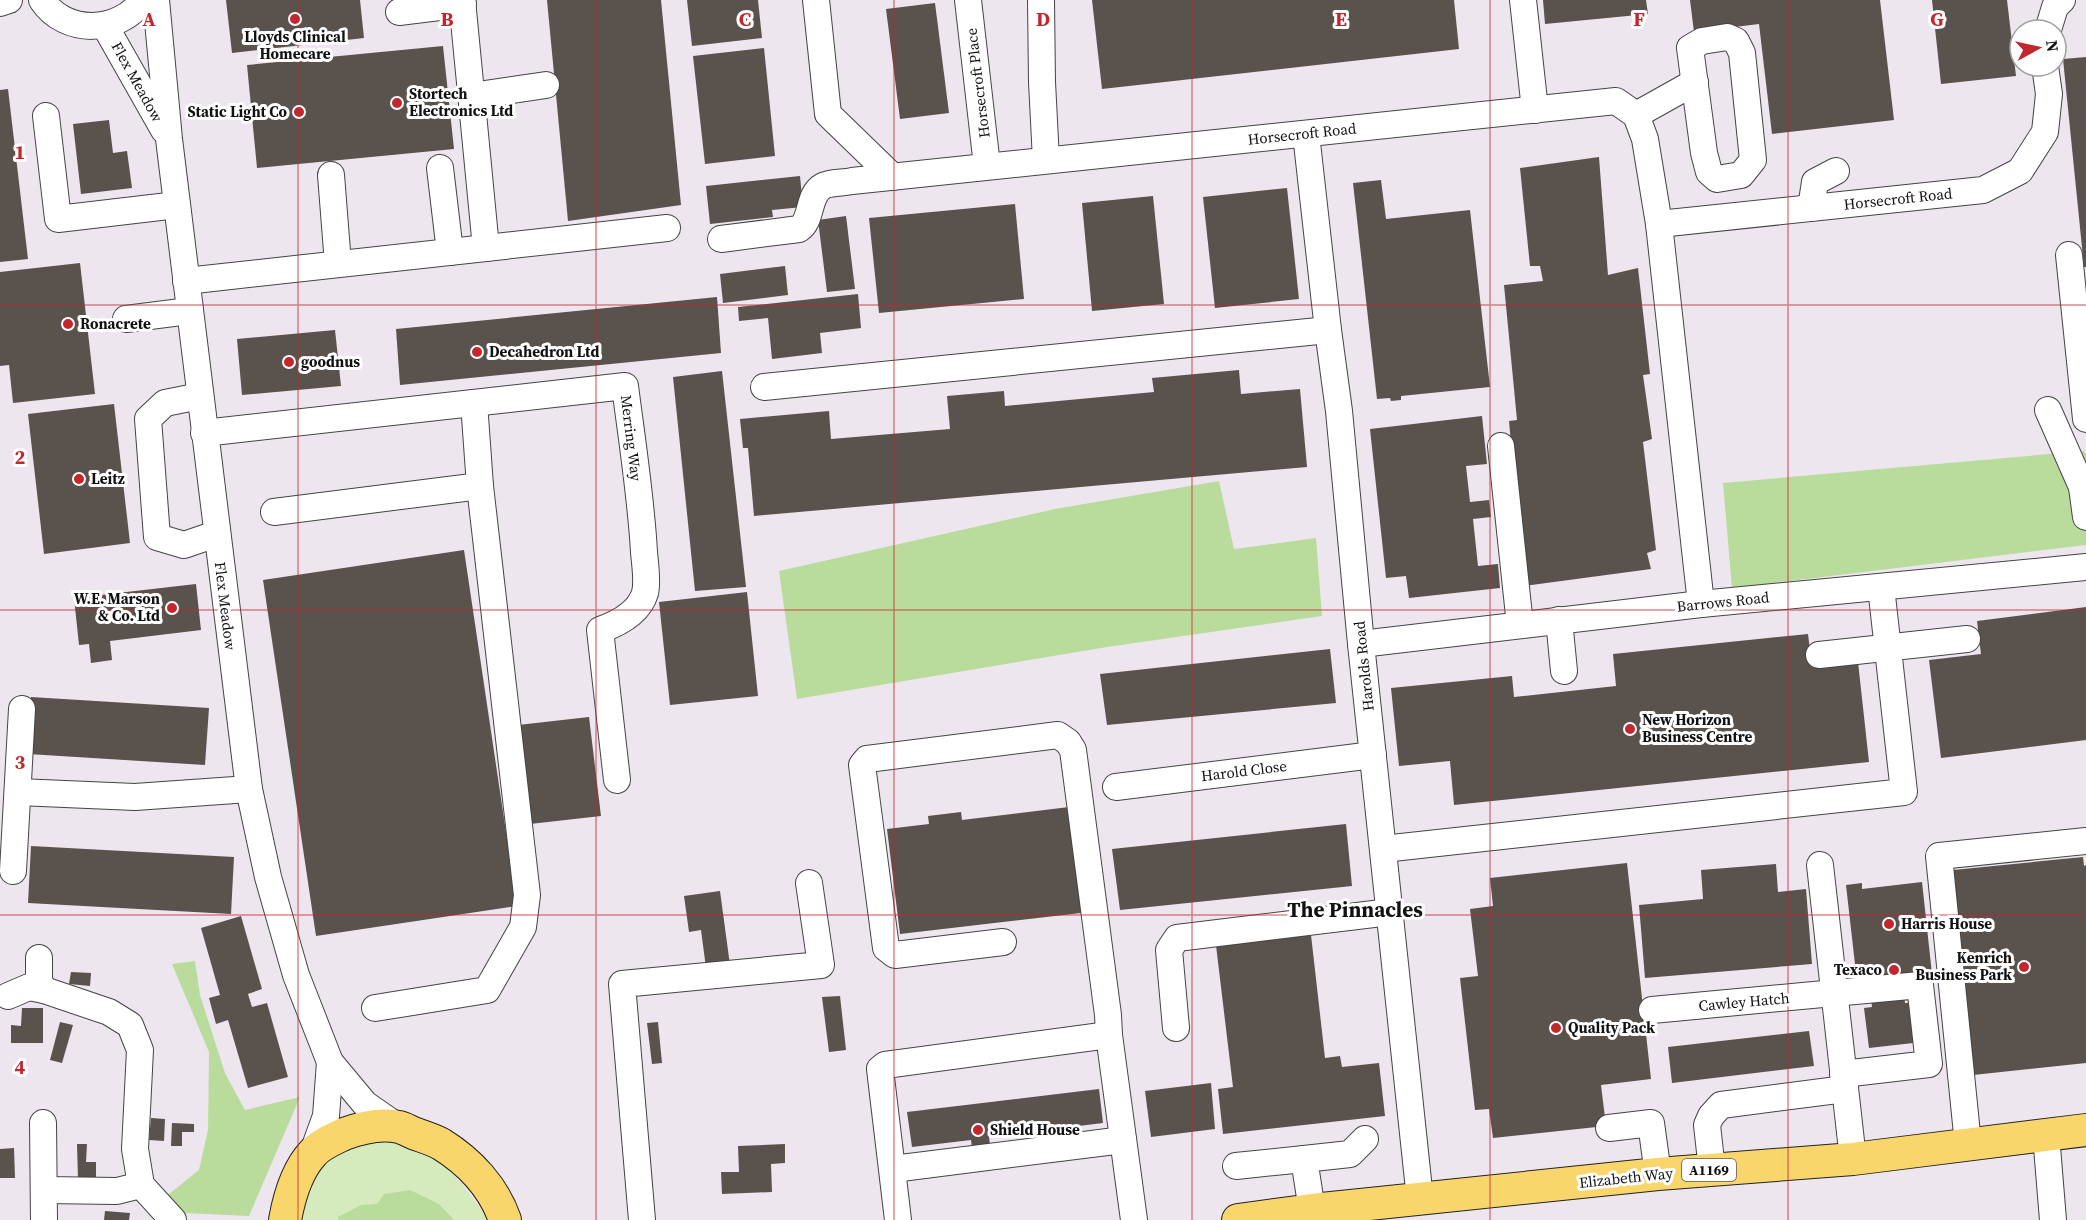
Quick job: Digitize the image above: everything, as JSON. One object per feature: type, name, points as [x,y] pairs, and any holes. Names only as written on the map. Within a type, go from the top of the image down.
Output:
[{"type":"main road","points":[[285,1220],[288,1201],[296,1180],[313,1152],[331,1140],[351,1132],[370,1127],[398,1126],[440,1143],[461,1158],[484,1180],[510,1214]]},
{"type":"main road","name":"Elizabeth Way","points":[[1238,1220],[1420,1198],[1658,1174],[1853,1159],[2086,1130]]},
{"type":"street","points":[[0,3],[9,0]]},
{"type":"street","name":"Flex Meadow","points":[[42,0],[47,7],[64,20],[84,26],[105,26],[123,19],[143,0]]},
{"type":"street","name":"Flex Meadow","points":[[156,0],[189,311],[249,789],[268,877],[296,975],[330,1062],[365,1104],[398,1126]]},
{"type":"street","points":[[816,0],[828,114],[893,177]]},
{"type":"street","name":"Horsecroft Place","points":[[968,0],[987,166]]},
{"type":"street","points":[[1041,0],[1046,160]]},
{"type":"street","points":[[1523,0],[1535,110]]},
{"type":"street","points":[[2052,18],[2055,7],[2062,0]]},
{"type":"street","points":[[399,12],[462,2],[486,248]]},
{"type":"street","name":"Flex Meadow","points":[[105,26],[169,139]]},
{"type":"street","points":[[1727,37],[1736,41],[1742,53],[1753,160],[1741,175],[1717,179],[1709,172],[1704,153],[1695,82],[1690,48],[1702,41],[1727,37]]},
{"type":"street","name":"Horsecroft Road","points":[[1659,224],[1983,190],[2020,171],[2045,132],[2049,94],[2047,78]]},
{"type":"street","points":[[1695,82],[1636,115],[1645,140],[1659,224],[1701,604]]},
{"type":"street","points":[[471,96],[546,86]]},
{"type":"street","name":"Horsecroft Road","points":[[721,239],[799,229],[804,226],[814,196],[823,186],[852,181],[1616,101],[1636,115]]},
{"type":"street","points":[[46,116],[58,219],[177,205]]},
{"type":"street","name":"Harolds Road","points":[[1306,134],[1339,411],[1361,644],[1420,1198]]},
{"type":"street","points":[[440,168],[450,252]]},
{"type":"street","points":[[1811,208],[1815,183],[1836,171]]},
{"type":"street","points":[[330,175],[338,264]]},
{"type":"street","points":[[186,281],[667,228]]},
{"type":"street","points":[[2069,255],[2086,419]]},
{"type":"street","points":[[126,318],[189,311]]},
{"type":"street","points":[[764,387],[1328,330]]},
{"type":"street","name":"Merring Way","points":[[204,432],[625,387],[644,536],[646,578],[645,594],[635,609],[618,623],[600,630],[617,780]]},
{"type":"street","points":[[200,396],[165,403],[148,419],[157,537],[184,546],[216,534]]},
{"type":"street","points":[[375,1008],[487,990],[523,927],[527,895],[480,486],[474,403]]},
{"type":"street","points":[[2048,410],[2084,487]]},
{"type":"street","points":[[1501,446],[1520,625]]},
{"type":"street","points":[[2086,449],[2084,487],[2086,517]]},
{"type":"street","points":[[274,512],[480,486]]},
{"type":"street","name":"Barrows Road","points":[[1361,644],[1701,604],[2086,567]]},
{"type":"street","points":[[1383,849],[1904,792],[1881,587]]},
{"type":"street","points":[[1559,620],[1564,671]]},
{"type":"street","points":[[1819,655],[1967,639]]},
{"type":"street","points":[[14,871],[22,709]]},
{"type":"street","points":[[1003,942],[895,955],[886,948],[862,765],[864,760],[1058,735],[1068,742],[1073,750],[1134,1220]]},
{"type":"street","name":"Harold Close","points":[[1116,787],[1373,755]]},
{"type":"street","points":[[18,792],[135,797],[249,789]]},
{"type":"street","points":[[1968,1144],[1939,856],[2086,841]]},
{"type":"street","points":[[1820,865],[1853,1159]]},
{"type":"street","points":[[642,1220],[622,984],[821,965],[809,883]]},
{"type":"street","points":[[1176,1028],[1169,951],[1177,938],[1390,912]]},
{"type":"street","points":[[39,958],[39,981],[44,990]]},
{"type":"street","name":"Cawley Hatch","points":[[1652,1010],[1920,985],[1929,1064],[1844,1081]]},
{"type":"street","points":[[8,996],[29,987],[44,990],[109,1011],[130,1025],[140,1050],[135,1149],[141,1185],[173,1220]]},
{"type":"street","points":[[898,1220],[880,1069],[885,1065],[1109,1035]]},
{"type":"street","name":"Flex Meadow","points":[[313,1152],[326,1116],[330,1062]]},
{"type":"street","points":[[1712,1170],[1707,1125],[1711,1116],[1721,1105],[1844,1081]]},
{"type":"street","points":[[43,1123],[44,1220]]},
{"type":"street","points":[[1609,1128],[1651,1123],[1658,1174]]},
{"type":"street","points":[[2046,1135],[2053,1220]]},
{"type":"street","points":[[1236,1166],[1350,1154],[1365,1139]]},
{"type":"street","points":[[893,1169],[1123,1140]]},
{"type":"street","points":[[1304,1159],[1312,1210]]},
{"type":"street","points":[[44,1190],[117,1191],[141,1185]]},
{"type":"shaded area","points":[[0,0],[2086,0],[2086,1220],[0,1220]]},
{"type":"green space","points":[[2084,451],[2086,454],[2086,545],[1732,588],[1723,483]]},
{"type":"green space","points":[[1219,481],[1234,549],[1316,538],[1322,616],[1107,647],[797,699],[779,571],[1055,509]]},
{"type":"green space","points":[[195,961],[200,995],[225,1073],[245,1110],[300,1097],[249,1216],[184,1213],[164,1198],[199,1170],[208,1130],[209,1052],[172,964]]},
{"type":"green space","points":[[372,1141],[393,1142],[425,1152],[450,1171],[471,1195],[488,1220],[294,1220],[298,1200],[326,1161],[348,1148]]},
{"type":"green space","points":[[410,1190],[439,1204],[454,1220],[338,1220],[338,1217],[361,1205],[377,1204],[384,1194]]},
{"type":"building","name":"Lloyds Clinical Homecare","points":[[226,0],[360,0],[364,38],[232,53]]},
{"type":"building","points":[[547,0],[661,0],[681,205],[568,221]]},
{"type":"building","points":[[687,0],[758,0],[762,38],[692,46]]},
{"type":"building","points":[[1092,0],[1454,0],[1459,49],[1102,89]]},
{"type":"building","points":[[1543,0],[1646,0],[1648,14],[1545,24]]},
{"type":"building","points":[[1690,0],[1880,0],[1894,120],[1772,134],[1759,24],[1694,32]]},
{"type":"building","points":[[1932,0],[2007,0],[2009,18],[2008,77],[1941,84]]},
{"type":"building","points":[[935,3],[949,113],[900,119],[886,9]]},
{"type":"building","points":[[443,46],[454,149],[257,168],[247,65]]},
{"type":"building","points":[[764,48],[775,156],[705,164],[693,56]]},
{"type":"building","points":[[2086,57],[2086,267],[2084,267],[2065,78],[2068,78],[2068,59]]},
{"type":"building","points":[[8,89],[28,259],[0,262],[0,90]]},
{"type":"building","points":[[109,120],[113,153],[127,151],[132,188],[81,194],[73,124]]},
{"type":"building","points":[[1599,157],[1608,275],[1638,268],[1650,374],[1643,375],[1652,439],[1643,442],[1656,550],[1647,553],[1651,569],[1524,586],[1509,421],[1517,420],[1504,285],[1543,281],[1540,266],[1530,266],[1520,168]]},
{"type":"building","points":[[800,176],[803,207],[772,210],[773,217],[710,224],[706,186]]},
{"type":"building","points":[[1381,180],[1386,219],[1470,210],[1490,387],[1401,396],[1401,400],[1377,399],[1353,183]]},
{"type":"building","points":[[1287,188],[1299,299],[1215,308],[1203,197]]},
{"type":"building","points":[[1153,196],[1164,304],[1092,311],[1082,203]]},
{"type":"building","points":[[1015,204],[1024,299],[879,313],[869,218]]},
{"type":"building","points":[[846,216],[855,289],[827,292],[818,220]]},
{"type":"building","points":[[80,263],[95,394],[13,403],[9,365],[0,366],[0,272]]},
{"type":"building","points":[[785,266],[788,295],[723,303],[720,274]]},
{"type":"building","points":[[858,294],[861,328],[820,333],[822,353],[772,359],[768,318],[739,321],[738,307]]},
{"type":"building","points":[[717,297],[721,353],[400,385],[396,329]]},
{"type":"building","name":"goodnus","points":[[335,330],[341,386],[242,395],[237,339]]},
{"type":"building","points":[[1239,370],[1241,394],[1300,389],[1307,467],[754,516],[748,448],[743,448],[740,419],[829,411],[831,439],[950,429],[947,396],[1004,391],[1005,406],[1154,392],[1152,378]]},
{"type":"building","points":[[722,371],[746,587],[695,591],[673,377]]},
{"type":"building","name":"Leitz","points":[[114,404],[130,543],[44,554],[28,414]]},
{"type":"building","points":[[1482,416],[1487,464],[1466,466],[1470,502],[1489,500],[1491,517],[1473,519],[1478,566],[1498,564],[1500,588],[1409,598],[1406,576],[1386,578],[1370,429]]},
{"type":"building","points":[[464,550],[517,906],[316,936],[263,580]]},
{"type":"building","points":[[196,584],[201,630],[110,641],[112,660],[91,663],[89,644],[79,645],[74,598]]},
{"type":"building","points":[[747,592],[758,696],[670,705],[659,602]]},
{"type":"building","points":[[2086,607],[2086,740],[1941,758],[1929,660],[1981,654],[1977,621]]},
{"type":"building","name":"New Horizon Business Centre","points":[[1808,634],[1812,666],[1858,662],[1869,762],[1454,805],[1450,761],[1399,766],[1391,688],[1512,676],[1514,697],[1616,686],[1613,654]]},
{"type":"building","points":[[1330,649],[1336,703],[1107,725],[1100,674]]},
{"type":"building","points":[[31,697],[209,708],[205,765],[28,754]]},
{"type":"building","points":[[589,717],[601,816],[530,824],[518,725]]},
{"type":"building","points":[[1069,807],[1081,913],[900,934],[887,829],[929,824],[928,816],[961,812],[962,820]]},
{"type":"building","points":[[1346,824],[1352,886],[1120,910],[1112,849]]},
{"type":"building","points":[[31,846],[234,857],[231,914],[28,903]]},
{"type":"building","name":"Kenrich Business Park","points":[[2083,857],[2084,866],[2086,865],[2086,1063],[1973,1075],[1953,870]]},
{"type":"building","name":"Quality Pack","points":[[1627,863],[1651,1079],[1601,1085],[1606,1126],[1493,1138],[1489,1109],[1475,1110],[1460,978],[1478,976],[1470,909],[1493,906],[1490,878]]},
{"type":"building","points":[[1776,864],[1778,892],[1806,889],[1812,964],[1645,978],[1639,905],[1703,899],[1701,870]]},
{"type":"building","points":[[1922,882],[1932,974],[1902,977],[1905,1003],[1917,1002],[1922,1042],[1869,1048],[1864,1008],[1872,1007],[1869,980],[1857,982],[1846,885],[1862,883],[1862,889]]},
{"type":"building","points":[[720,891],[730,965],[706,968],[701,930],[689,932],[684,896]]},
{"type":"building","points":[[241,916],[262,989],[248,994],[252,1007],[267,1003],[288,1077],[248,1088],[228,1020],[216,1024],[209,998],[220,995],[201,928]]},
{"type":"building","points":[[1310,926],[1325,1058],[1340,1056],[1342,1067],[1379,1063],[1385,1116],[1223,1134],[1218,1089],[1233,1087],[1215,937]]},
{"type":"building","points":[[71,972],[91,973],[90,986],[69,984]]},
{"type":"building","points":[[840,996],[846,1050],[829,1052],[822,997]]},
{"type":"building","points":[[22,1008],[43,1008],[43,1043],[11,1043],[11,1025],[21,1026]]},
{"type":"building","points":[[60,1022],[73,1025],[62,1063],[50,1060]]},
{"type":"building","points":[[658,1022],[662,1063],[652,1064],[647,1023]]},
{"type":"building","points":[[1809,1031],[1814,1066],[1672,1083],[1668,1047]]},
{"type":"building","points":[[1211,1083],[1215,1129],[1151,1137],[1145,1091]]},
{"type":"building","name":"Shield House","points":[[1099,1089],[1103,1123],[989,1137],[993,1168],[975,1170],[971,1140],[912,1147],[907,1112]]},
{"type":"building","points":[[151,1118],[165,1119],[164,1141],[149,1140]]},
{"type":"building","points":[[172,1123],[194,1124],[194,1132],[182,1132],[182,1146],[171,1146]]},
{"type":"building","points":[[77,1144],[87,1144],[86,1162],[96,1162],[96,1180],[78,1180]]},
{"type":"building","points":[[785,1144],[785,1163],[771,1164],[772,1192],[722,1194],[721,1172],[739,1172],[738,1146]]},
{"type":"building","points":[[14,1148],[15,1178],[0,1178],[0,1149]]},
{"type":"building","points":[[105,1211],[130,1213],[129,1220],[104,1220]]},
{"type":"place","name":"Lloyds Clinical Homecare","points":[[295,19]]},
{"type":"place","name":"Stortech Electronics Ltd","points":[[397,103]]},
{"type":"place","name":"Static Light Co","points":[[299,112]]},
{"type":"place","name":"Ronacrete","points":[[68,324]]},
{"type":"place","name":"Decahedron Ltd","points":[[477,352]]},
{"type":"place","name":"goodnus","points":[[289,362]]},
{"type":"place","name":"Leitz","points":[[79,479]]},
{"type":"place","name":"W.E. Marson & Co. Ltd","points":[[172,608]]},
{"type":"place","name":"New Horizon Business Centre","points":[[1630,729]]},
{"type":"place","name":"Harris House","points":[[1889,924]]},
{"type":"place","name":"Kenrich Business Park","points":[[2024,967]]},
{"type":"place","name":"Texaco","points":[[1894,970]]},
{"type":"place","name":"Quality Pack","points":[[1556,1028]]},
{"type":"place","name":"Shield House","points":[[978,1130]]},
{"type":"district","name":"The Pinnacles","points":[[1355,910]]}]
